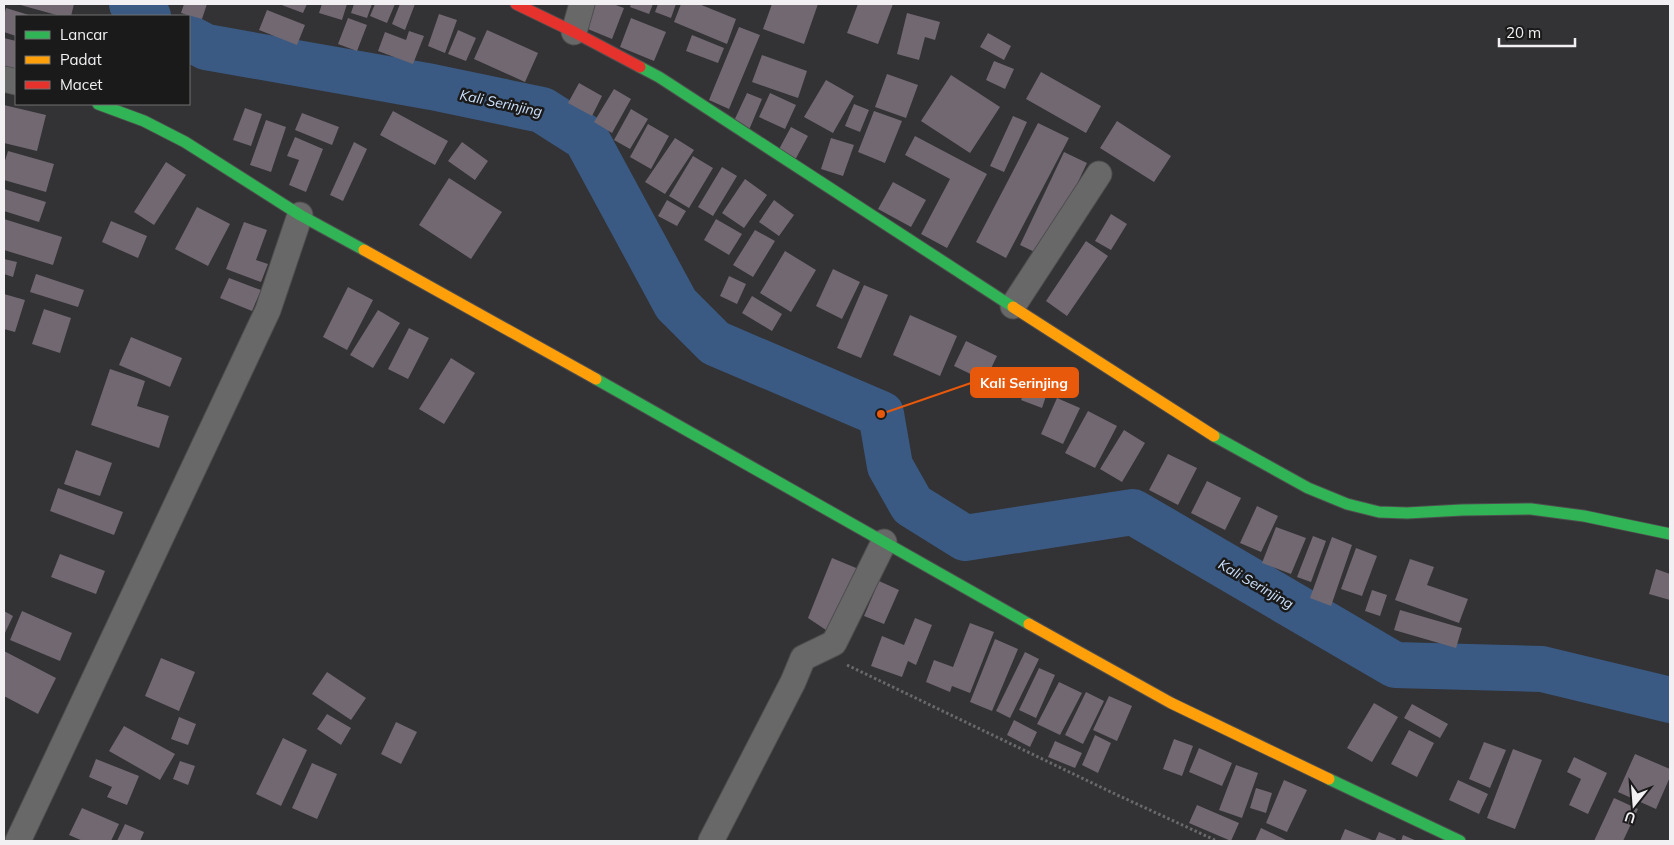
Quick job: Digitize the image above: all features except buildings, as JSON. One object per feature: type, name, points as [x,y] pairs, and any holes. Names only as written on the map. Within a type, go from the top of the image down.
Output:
[{"type":"street","points":[[516,4],[659,77],[1224,443],[1308,488],[1347,504],[1379,512],[1407,513],[1531,509],[1584,516],[1670,534]]},
{"type":"street","points":[[574,32],[582,4]]},
{"type":"street","points":[[101,105],[144,121],[185,142],[300,215],[632,399],[1171,703],[1460,841]]},
{"type":"street","points":[[1013,306],[1100,174]]},
{"type":"street","points":[[18,841],[268,310],[300,215]]},
{"type":"street","points":[[710,841],[793,682],[803,658],[834,643],[884,542]]},
{"type":"path","points":[[834,643],[846,665],[1217,841]]},
{"type":"waterway","name":"Kali Serinjing","points":[[132,4],[135,9],[146,15]]},
{"type":"waterway","name":"Kali Serinjing","points":[[190,39],[206,47],[432,87],[542,110],[586,138],[676,304],[715,343],[881,414],[890,466],[912,505],[965,538],[1133,512],[1395,665],[1542,669],[1670,700]]},
{"type":"traffic: fast","points":[[640,67],[659,77],[1013,307]]},
{"type":"traffic: fast","points":[[101,105],[144,121],[185,142],[300,215],[364,250]]},
{"type":"traffic: fast","points":[[596,379],[1029,624]]},
{"type":"traffic: fast","points":[[1214,436],[1308,488],[1347,504],[1379,512],[1407,513],[1531,509],[1584,516],[1670,534]]},
{"type":"traffic: fast","points":[[1329,779],[1460,841]]},
{"type":"traffic: slow","points":[[364,250],[596,379]]},
{"type":"traffic: slow","points":[[1013,307],[1214,436]]},
{"type":"traffic: slow","points":[[1029,624],[1171,703],[1329,779]]},
{"type":"traffic: jam","points":[[516,4],[640,67]]},
{"type":"place","name":"Kali Serinjing","points":[[881,414]]}]
